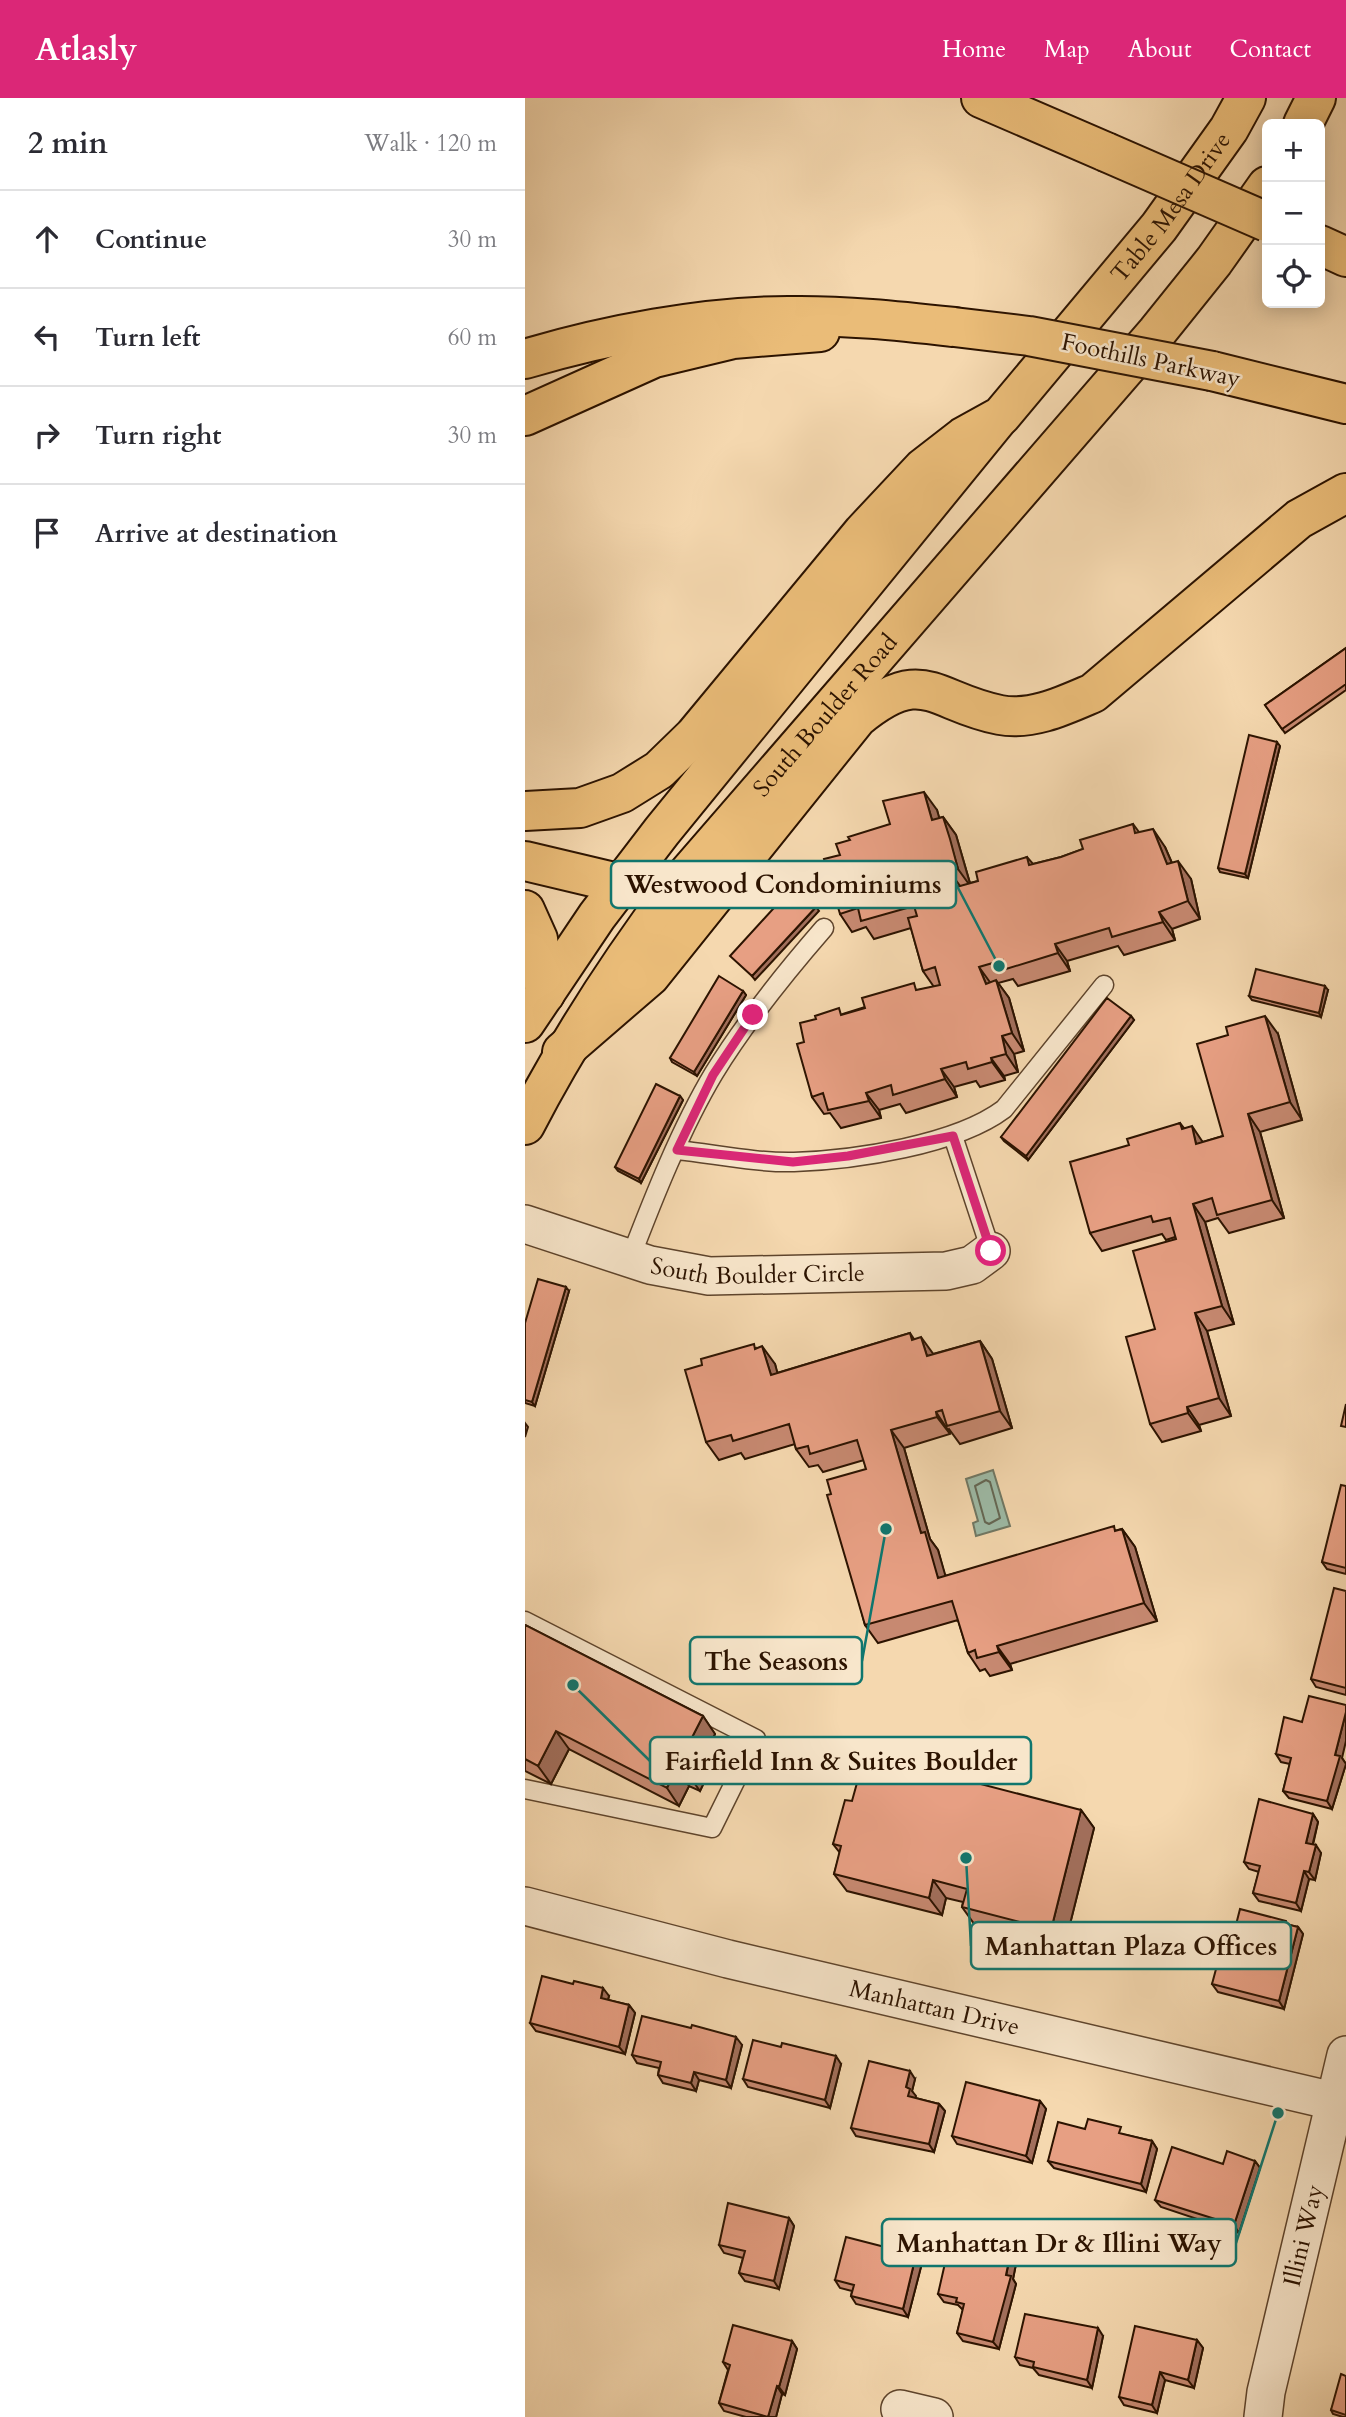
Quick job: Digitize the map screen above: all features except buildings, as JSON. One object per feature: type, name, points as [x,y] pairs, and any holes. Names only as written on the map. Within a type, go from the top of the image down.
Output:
[{"type":"main road","points":[[981,98],[1262,220]]},
{"type":"main road","name":"Table Mesa Drive","points":[[1089,313],[1159,227],[1229,129],[1246,98]]},
{"type":"main road","points":[[1306,119],[1316,98]]},
{"type":"main road","name":"South Boulder Road","points":[[525,1125],[562,1052],[637,939],[677,886],[1157,331],[1214,261],[1262,193]]},
{"type":"main road","points":[[1325,247],[1346,257]]},
{"type":"main road","name":"South Boulder Road","points":[[535,1009],[622,884],[1001,416],[1089,313]]},
{"type":"main road","points":[[525,359],[647,331],[786,316],[853,317],[954,327]]},
{"type":"main road","points":[[525,416],[655,358],[733,339],[796,333],[954,327]]},
{"type":"main road","name":"Foothills Parkway","points":[[954,327],[1029,335],[1212,371],[1346,404]]},
{"type":"main road","points":[[525,811],[551,811],[597,803],[622,793],[659,770],[694,736],[863,532],[923,468],[963,437],[1001,416]]},
{"type":"main road","points":[[562,1052],[650,976],[857,718],[876,703],[900,690],[914,688],[944,694],[1001,715],[1028,715],[1061,707],[1093,692],[1299,519],[1346,493]]},
{"type":"main road","points":[[525,861],[622,884],[677,886]]},
{"type":"main road","points":[[525,910],[538,939],[535,1009]]},
{"type":"street","name":"South Boulder Circle","points":[[525,1224],[554,1231],[630,1259],[709,1276],[946,1271],[972,1265],[991,1251]]},
{"type":"street","name":"Manhattan Drive","points":[[525,1906],[752,1965],[1340,2102]]},
{"type":"street","name":"Illini Way","points":[[1263,2417],[1266,2392],[1340,2102],[1346,2055]]},
{"type":"lane","points":[[630,1259],[713,1075],[777,980],[824,928]]},
{"type":"lane","points":[[677,1150],[793,1162],[848,1156],[953,1136],[987,1122],[1005,1109],[1104,985]]},
{"type":"lane","points":[[953,1136],[991,1251]]},
{"type":"lane","points":[[525,1621],[756,1739],[712,1828],[525,1789]]},
{"type":"water","points":[[993,1470],[1010,1526],[976,1536],[973,1523],[978,1521],[966,1479]]},
{"type":"place","name":"Westwood Condominiums","points":[[999,966]]},
{"type":"place","name":"The Seasons","points":[[886,1529]]},
{"type":"place","name":"Fairfield Inn & Suites Boulder","points":[[573,1685]]},
{"type":"place","name":"Manhattan Plaza Offices","points":[[966,1858]]},
{"type":"place","name":"Manhattan Dr & Illini Way","points":[[1278,2113]]},
{"type":"route","points":[[753,1015],[713,1075],[677,1150],[793,1162],[848,1156],[953,1136],[991,1251]]}]
